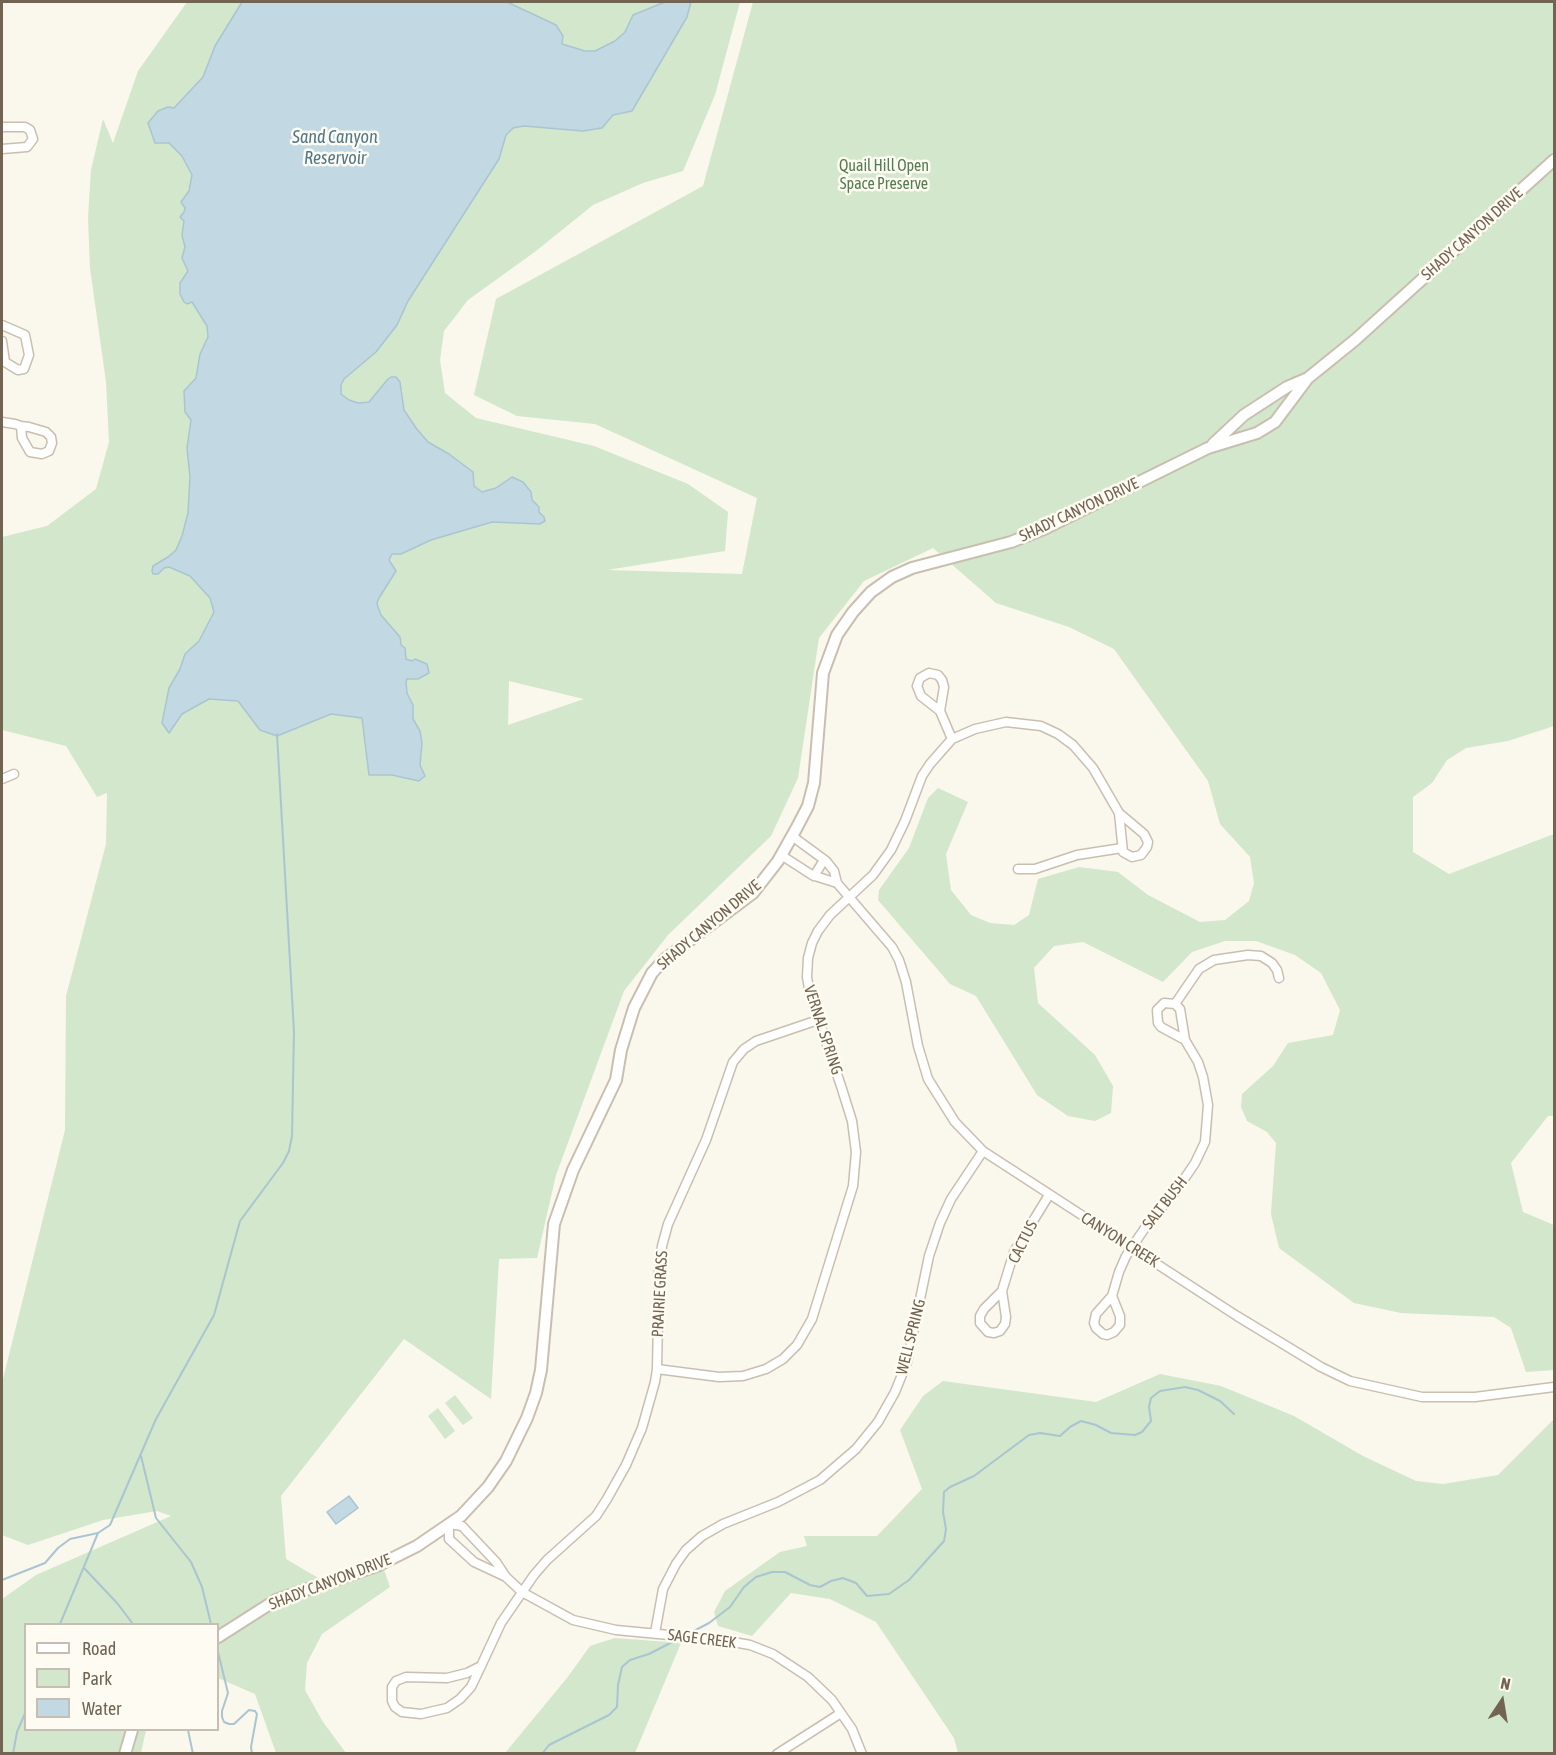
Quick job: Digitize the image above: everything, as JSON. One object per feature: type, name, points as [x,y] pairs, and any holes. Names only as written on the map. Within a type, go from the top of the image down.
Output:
[{"type":"street","points":[[2,127],[26,127],[30,130],[33,139],[27,147],[2,149]]},
{"type":"street","name":"SHADY CANYON DRIVE","points":[[1308,378],[1379,320],[1554,160]]},
{"type":"street","points":[[2,325],[25,335],[29,355],[24,369],[18,370],[5,362],[2,342]]},
{"type":"street","points":[[1208,448],[1244,416],[1287,387],[1308,378]]},
{"type":"street","points":[[1208,448],[1257,433],[1275,422],[1308,378]]},
{"type":"street","points":[[2,422],[21,426]]},
{"type":"street","name":"SHADY CANYON DRIVE","points":[[219,1636],[276,1600],[379,1566],[417,1546],[461,1516],[488,1487],[506,1461],[527,1418],[541,1370],[554,1224],[573,1170],[616,1080],[621,1050],[634,1008],[641,991],[665,959],[753,893],[767,877],[792,836],[808,806],[814,783],[823,673],[837,635],[853,612],[871,592],[912,568],[1011,542],[1044,529],[1208,448]]},
{"type":"street","points":[[940,711],[952,739]]},
{"type":"street","name":"VERNAL SPRING","points":[[657,1369],[719,1377],[743,1376],[766,1370],[783,1359],[797,1345],[812,1319],[853,1186],[856,1152],[852,1121],[810,994],[807,977],[812,943],[830,915],[873,875],[891,850],[922,776],[930,764],[952,739],[991,724],[1024,723],[1041,726],[1058,734],[1073,745],[1093,768],[1119,813],[1144,834],[1148,842],[1145,852],[1137,856],[1128,855],[1122,848],[1119,813]]},
{"type":"street","points":[[2,778],[14,774]]},
{"type":"street","name":"CANYON CREEK","points":[[792,836],[825,860],[834,871],[837,883],[883,934],[899,960],[911,1005],[918,1046],[928,1078],[955,1122],[984,1151],[1049,1195],[1321,1368],[1350,1380],[1422,1397],[1476,1397],[1554,1387]]},
{"type":"street","points":[[1018,869],[1035,869],[1077,855],[1122,848]]},
{"type":"street","points":[[781,855],[814,876],[837,883]]},
{"type":"street","points":[[814,876],[825,860]]},
{"type":"street","points":[[1185,1040],[1161,1027],[1158,1023],[1157,1010],[1164,1003],[1175,1004],[1199,969],[1214,960],[1248,955],[1261,956],[1272,963],[1279,978]]},
{"type":"street","name":"SALT BUSH","points":[[1112,1296],[1119,1272],[1132,1246],[1151,1219],[1174,1194],[1195,1163],[1204,1142],[1208,1105],[1205,1085],[1198,1062],[1185,1040],[1180,1009],[1175,1004]]},
{"type":"street","name":"PRAIRIE GRASS","points":[[481,1666],[467,1673],[447,1678],[406,1677],[396,1681],[392,1687],[392,1701],[395,1707],[411,1714],[431,1713],[460,1699],[471,1687],[481,1666],[501,1623],[534,1575],[547,1560],[596,1516],[607,1499],[642,1428],[657,1369],[659,1269],[662,1246],[678,1199],[706,1140],[733,1062],[744,1049],[756,1041],[818,1020]]},
{"type":"street","name":"WELL SPRING","points":[[655,1633],[663,1589],[686,1550],[702,1536],[723,1524],[778,1502],[820,1480],[856,1449],[878,1422],[895,1392],[907,1362],[929,1256],[940,1223],[951,1199],[984,1151]]},
{"type":"street","name":"CACTUS","points":[[1002,1291],[980,1316],[980,1323],[988,1332],[1000,1331],[1005,1324],[1002,1291],[1014,1252],[1049,1195]]},
{"type":"street","name":"SAGE CREEK","points":[[506,1577],[474,1562],[449,1539],[449,1524],[462,1526],[522,1592],[573,1620],[616,1630],[722,1640],[750,1645],[773,1654],[814,1682],[832,1700],[852,1729],[862,1754]]},
{"type":"street","points":[[474,1562],[484,1549]]},
{"type":"street","points":[[777,1754],[841,1713]]},
{"type":"street","points":[[125,1754],[132,1731]]},
{"type":"green space","name":"Quail Hill Open Space Preserve","points":[[187,2],[740,2],[715,95],[683,171],[643,183],[593,205],[536,251],[468,300],[444,331],[440,360],[445,393],[476,418],[594,446],[688,484],[728,512],[725,551],[607,570],[742,574],[757,498],[595,424],[517,416],[474,395],[496,299],[703,186],[753,2],[1554,2],[1554,726],[1508,741],[1466,748],[1447,760],[1432,783],[1413,797],[1413,852],[1449,874],[1554,834],[1554,1116],[1548,1116],[1511,1163],[1523,1212],[1554,1225],[1554,1370],[1526,1372],[1511,1328],[1494,1317],[1401,1313],[1354,1303],[1279,1248],[1271,1214],[1276,1143],[1267,1132],[1247,1121],[1241,1107],[1242,1094],[1273,1066],[1288,1043],[1333,1035],[1340,1010],[1321,973],[1295,955],[1256,941],[1225,941],[1192,952],[1163,982],[1083,942],[1054,946],[1034,968],[1038,1003],[1095,1055],[1113,1086],[1111,1113],[1095,1121],[1068,1116],[1037,1095],[976,996],[950,984],[878,900],[879,890],[909,848],[928,798],[938,788],[968,802],[946,854],[951,890],[971,915],[990,923],[1014,925],[1029,915],[1038,879],[1079,867],[1118,872],[1148,895],[1200,922],[1225,920],[1249,901],[1254,883],[1250,857],[1220,824],[1208,781],[1114,649],[1069,627],[996,603],[933,548],[864,581],[819,638],[798,778],[771,836],[668,935],[624,991],[556,1175],[537,1258],[499,1259],[491,1399],[404,1339],[281,1496],[286,1559],[325,1582],[382,1564],[390,1587],[322,1634],[307,1663],[305,1690],[323,1722],[346,1753],[276,1753],[255,1694],[219,1678],[219,1623],[24,1623],[24,1731],[146,1731],[141,1753],[2,1753],[2,1599],[36,1575],[171,1516],[157,1511],[103,1520],[28,1545],[2,1535],[2,1383],[65,1130],[66,996],[106,844],[107,793],[97,797],[66,746],[2,730],[2,537],[47,526],[96,489],[109,442],[106,382],[90,268],[88,218],[91,170],[103,119],[113,143],[138,71]],"holes":[[[509,681],[584,699],[508,725]]]},
{"type":"green space","points":[[1160,1374],[1221,1386],[1294,1416],[1363,1456],[1416,1481],[1443,1484],[1498,1475],[1554,1419],[1554,1753],[958,1753],[954,1738],[876,1622],[830,1599],[791,1593],[752,1636],[718,1626],[714,1612],[725,1591],[780,1552],[807,1546],[804,1536],[877,1536],[922,1489],[900,1430],[923,1396],[943,1381],[1096,1402]]},
{"type":"green space","points":[[455,1395],[473,1418],[463,1425],[445,1403]]},
{"type":"green space","points":[[438,1408],[455,1431],[445,1439],[428,1416]]},
{"type":"green space","points":[[615,1638],[681,1643],[635,1753],[505,1753],[567,1678],[590,1646]]},
{"type":"water","name":"Sand Canyon Reservoir","points":[[242,2],[507,2],[556,25],[563,36],[562,44],[585,51],[595,51],[615,41],[625,32],[633,15],[665,2],[691,2],[687,17],[632,111],[613,115],[602,128],[583,131],[524,126],[513,128],[506,135],[499,159],[408,301],[397,325],[376,352],[344,379],[341,385],[341,394],[349,400],[358,403],[369,402],[388,379],[396,377],[400,382],[404,410],[428,442],[473,472],[474,486],[482,492],[496,488],[512,477],[523,482],[531,492],[532,500],[539,507],[539,512],[545,521],[540,524],[492,522],[431,540],[401,554],[392,554],[389,560],[396,571],[379,598],[378,607],[381,615],[400,637],[401,645],[405,648],[406,659],[412,661],[415,659],[427,664],[429,673],[418,679],[407,679],[406,682],[407,693],[413,705],[413,719],[420,731],[422,743],[420,765],[425,776],[419,781],[392,775],[369,775],[362,718],[331,714],[277,736],[260,730],[238,701],[209,699],[182,714],[169,733],[162,723],[169,688],[180,669],[185,654],[199,641],[214,612],[210,598],[190,576],[169,567],[164,568],[158,574],[153,574],[152,571],[153,566],[176,550],[188,513],[190,477],[187,448],[191,420],[185,412],[184,391],[196,378],[200,354],[208,337],[207,326],[192,302],[187,304],[184,302],[180,294],[180,283],[188,271],[182,258],[185,247],[182,235],[184,221],[180,217],[185,208],[181,202],[189,191],[192,175],[182,156],[169,143],[155,143],[148,123],[158,111],[168,107],[174,108],[203,77],[215,46]]},
{"type":"water","points":[[349,1496],[358,1508],[336,1524],[327,1512]]},
{"type":"waterway","points":[[2,1580],[45,1563],[58,1548],[70,1539],[98,1533],[110,1525],[156,1419],[214,1315],[240,1221],[283,1163],[289,1151],[292,1136],[294,1032],[277,734]]},
{"type":"waterway","points":[[688,1634],[709,1623],[730,1607],[744,1587],[756,1577],[772,1572],[785,1572],[810,1585],[820,1587],[843,1578],[856,1583],[867,1596],[889,1594],[909,1580],[944,1541],[946,1529],[943,1512],[944,1492],[974,1476],[1029,1435],[1040,1433],[1060,1436],[1081,1421],[1096,1425],[1111,1433],[1135,1435],[1142,1432],[1151,1421],[1149,1407],[1151,1398],[1160,1391],[1185,1387],[1198,1390],[1220,1401],[1234,1414]]},
{"type":"waterway","points":[[141,1456],[156,1518],[191,1562],[202,1587],[211,1623]]},
{"type":"waterway","points":[[60,1623],[98,1533]]},
{"type":"waterway","points":[[84,1568],[132,1623]]},
{"type":"waterway","points":[[542,1754],[549,1745],[609,1715],[617,1707],[622,1667],[630,1660],[649,1654],[678,1639]]},
{"type":"waterway","points":[[219,1656],[228,1693],[222,1711],[224,1722],[234,1724],[249,1710],[257,1714],[251,1747],[252,1754]]},
{"type":"waterway","points":[[13,1754],[17,1732],[24,1716]]},
{"type":"waterway","points":[[188,1731],[193,1754]]}]
